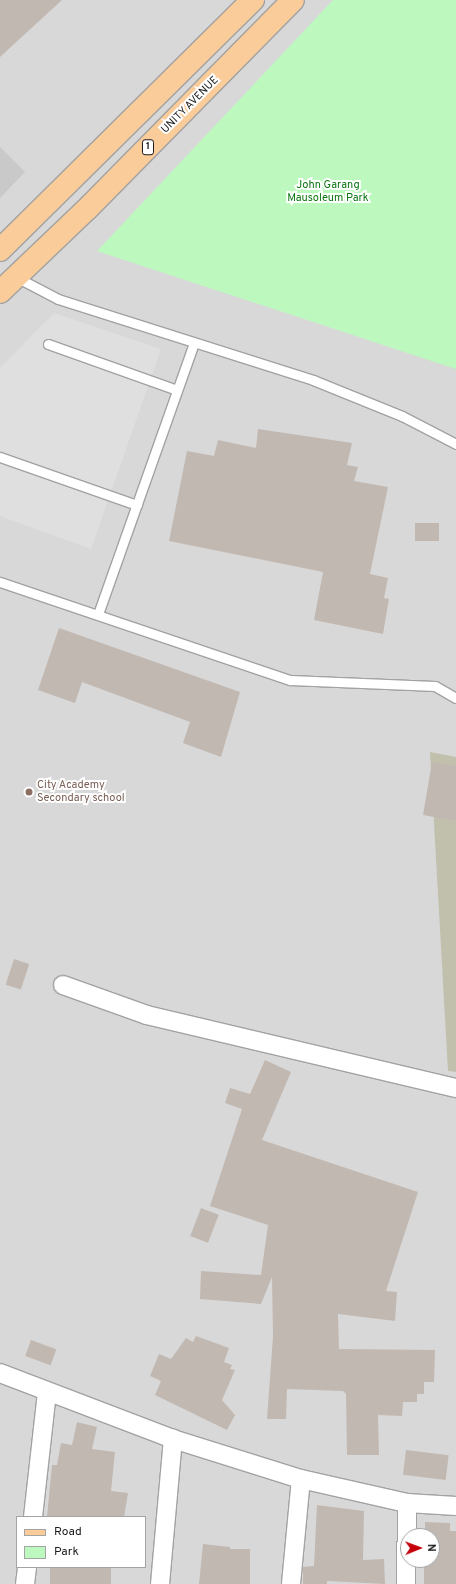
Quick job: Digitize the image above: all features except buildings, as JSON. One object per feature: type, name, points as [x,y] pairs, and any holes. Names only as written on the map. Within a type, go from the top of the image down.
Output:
[{"type":"main road","points":[[0,250],[253,0]]},
{"type":"main road","name":"UNITY AVENUE","points":[[0,292],[87,209],[293,0]]},
{"type":"street","points":[[63,985],[147,1015],[456,1088]]},
{"type":"street","points":[[0,1373],[173,1439],[300,1479],[407,1504],[456,1506]]},
{"type":"street","points":[[33,1516],[47,1392]]},
{"type":"street","points":[[160,1584],[173,1439]]},
{"type":"street","points":[[291,1584],[300,1479]]},
{"type":"street","points":[[406,1584],[407,1504]]},
{"type":"street","points":[[25,1584],[27,1568]]},
{"type":"lane","points":[[16,277],[58,299],[313,380],[402,416],[456,444]]},
{"type":"lane","points":[[98,614],[194,343]]},
{"type":"lane","points":[[48,344],[177,390]]},
{"type":"lane","points":[[0,457],[137,505]]},
{"type":"lane","points":[[0,582],[290,680],[436,686],[456,698]]},
{"type":"shaded area","points":[[0,0],[456,0],[456,1584],[0,1584]]},
{"type":"shaded area","points":[[0,147],[25,172],[0,198]]},
{"type":"shaded area","points":[[54,313],[161,349],[91,549],[0,516],[0,368]]},
{"type":"shaded area","points":[[430,752],[456,757],[456,1072],[448,1071]]},
{"type":"green space","name":"John Garang Mausoleum Park","points":[[333,0],[456,0],[456,369],[97,251]]},
{"type":"place","name":"City Academy Secondary school","points":[[29,792]]}]
